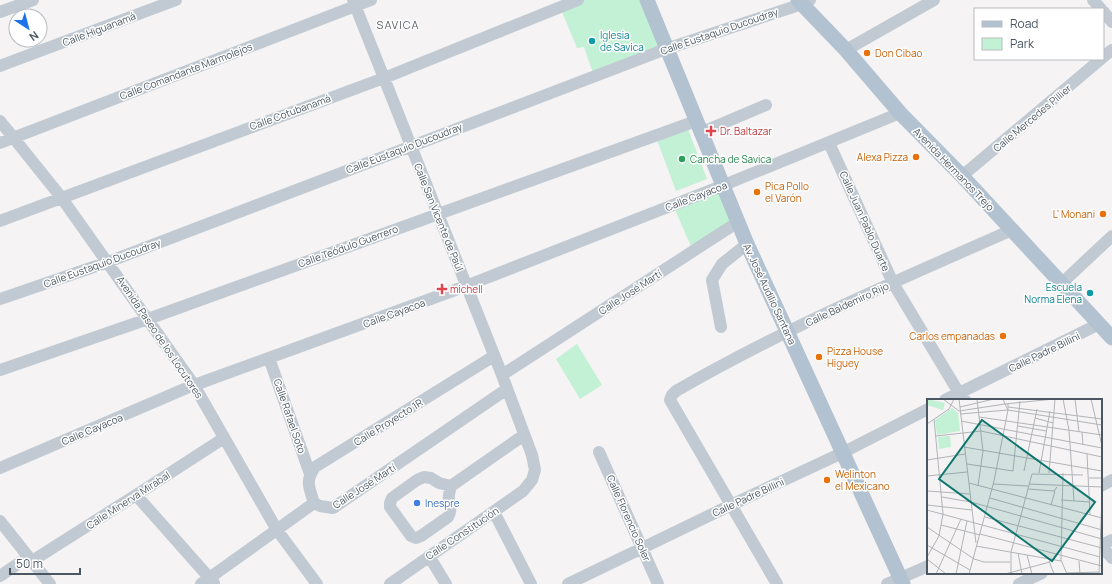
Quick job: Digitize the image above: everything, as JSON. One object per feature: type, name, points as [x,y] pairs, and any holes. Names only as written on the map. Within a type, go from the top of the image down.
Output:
[{"type":"main road","name":"Av. José Audilio Santana","points":[[647,0],[747,244],[842,453],[897,582]]},
{"type":"main road","name":"Avenida Hermanos Trejo","points":[[803,1],[900,113],[962,176],[1112,338]]},
{"type":"street","points":[[0,12],[32,0]]},
{"type":"street","name":"Calle Higuanamá","points":[[0,66],[176,0]]},
{"type":"street","name":"Calle Comandante Marmolejos","points":[[0,143],[354,3],[371,0]]},
{"type":"street","name":"Calle Cotubanamá","points":[[0,221],[61,197],[384,78],[578,0]]},
{"type":"street","points":[[846,50],[934,0]]},
{"type":"street","points":[[1093,0],[1100,8]]},
{"type":"street","name":"Calle Eustaquio Ducoudray","points":[[0,299],[108,262],[411,145],[666,49],[803,1]]},
{"type":"street","name":"Calle San Vicente de Paúl","points":[[354,3],[502,375],[532,455],[535,470],[532,480]]},
{"type":"street","points":[[1104,12],[1112,22]]},
{"type":"street","name":"Calle Mercedes Pillier","points":[[1104,56],[1112,50]]},
{"type":"street","name":"Calle Mercedes Pillier","points":[[962,176],[1100,60]]},
{"type":"street","name":"Calle Teódulo Guerrero","points":[[0,370],[148,319],[438,214],[766,105]]},
{"type":"street","name":"Calle Cayacoa","points":[[0,468],[194,385],[466,286],[830,143],[900,113]]},
{"type":"street","name":"Avenida Paseo de los Locutores","points":[[0,121],[61,197],[194,385],[277,530],[317,584]]},
{"type":"street","name":"Calle Juan Pablo Duarte","points":[[830,143],[893,283],[962,397]]},
{"type":"street","name":"Calle José Martí","points":[[502,375],[738,222]]},
{"type":"street","name":"Calle Baldemiro Rijo","points":[[731,505],[670,400],[676,391],[712,370],[788,332],[1005,233],[1010,228]]},
{"type":"street","points":[[1062,283],[1112,236]]},
{"type":"street","points":[[721,327],[712,280],[722,264],[747,244]]},
{"type":"street","name":"Calle Padre Billini","points":[[951,399],[962,397],[1099,324]]},
{"type":"street","name":"Calle Proyecto 1R","points":[[310,474],[315,466],[494,356]]},
{"type":"street","name":"Calle Rafael Soto","points":[[269,358],[310,474]]},
{"type":"street","name":"Calle José Martí","points":[[314,502],[320,506],[333,508],[507,389]]},
{"type":"street","name":"Calle Padre Billini","points":[[568,584],[842,453],[927,410]]},
{"type":"street","points":[[451,486],[439,483],[432,478],[424,476],[392,498],[390,507],[411,536],[416,538],[421,536],[448,517],[451,508],[449,499],[451,486],[524,435]]},
{"type":"street","name":"Calle Minerva Mirabal","points":[[0,576],[136,495],[224,438]]},
{"type":"street","name":"Calle Florencio Soler","points":[[599,452],[658,584]]},
{"type":"street","points":[[136,495],[209,582],[314,502],[308,483],[310,474]]},
{"type":"street","name":"Calle Constitución","points":[[390,584],[431,554],[524,491],[532,480]]},
{"type":"street","points":[[1102,485],[1112,480]]},
{"type":"street","points":[[731,505],[777,584]]},
{"type":"street","points":[[494,512],[531,584]]},
{"type":"street","points":[[0,521],[50,584]]},
{"type":"street","points":[[421,536],[446,584]]},
{"type":"street","points":[[1102,545],[1112,540]]},
{"type":"street","points":[[1102,546],[1112,558]]},
{"type":"street","points":[[897,582],[927,567]]},
{"type":"street","points":[[1019,584],[1040,574]]},
{"type":"green space","points":[[578,0],[647,0],[666,49],[594,76],[584,47],[577,48],[560,7]]},
{"type":"green space","name":"Cancha de Savica","points":[[688,129],[707,179],[676,191],[657,140]]},
{"type":"green space","points":[[724,185],[738,222],[693,251],[673,205]]},
{"type":"green space","points":[[577,344],[602,385],[580,399],[556,359]]},
{"type":"place","name":"Iglesia de Savica","points":[[592,41]]},
{"type":"place","name":"Don Cibao","points":[[867,53]]},
{"type":"place","name":"Dr. Baltazar","points":[[711,131]]},
{"type":"place","name":"Alexa Pizza","points":[[916,157]]},
{"type":"place","name":"Cancha de Savica","points":[[682,159]]},
{"type":"place","name":"Pica Pollo el Varón","points":[[757,192]]},
{"type":"place","name":"L’ Monani","points":[[1103,214]]},
{"type":"place","name":"michell","points":[[442,289]]},
{"type":"place","name":"Escuela Norma Elena","points":[[1090,293]]},
{"type":"place","name":"Carlos empanadas","points":[[1003,336]]},
{"type":"place","name":"Pizza House Higuey","points":[[819,357]]},
{"type":"place","name":"Welinton el Mexicano","points":[[827,480]]},
{"type":"place","name":"Inespre","points":[[417,503]]},
{"type":"district","name":"SAVICA","points":[[398,24]]}]
